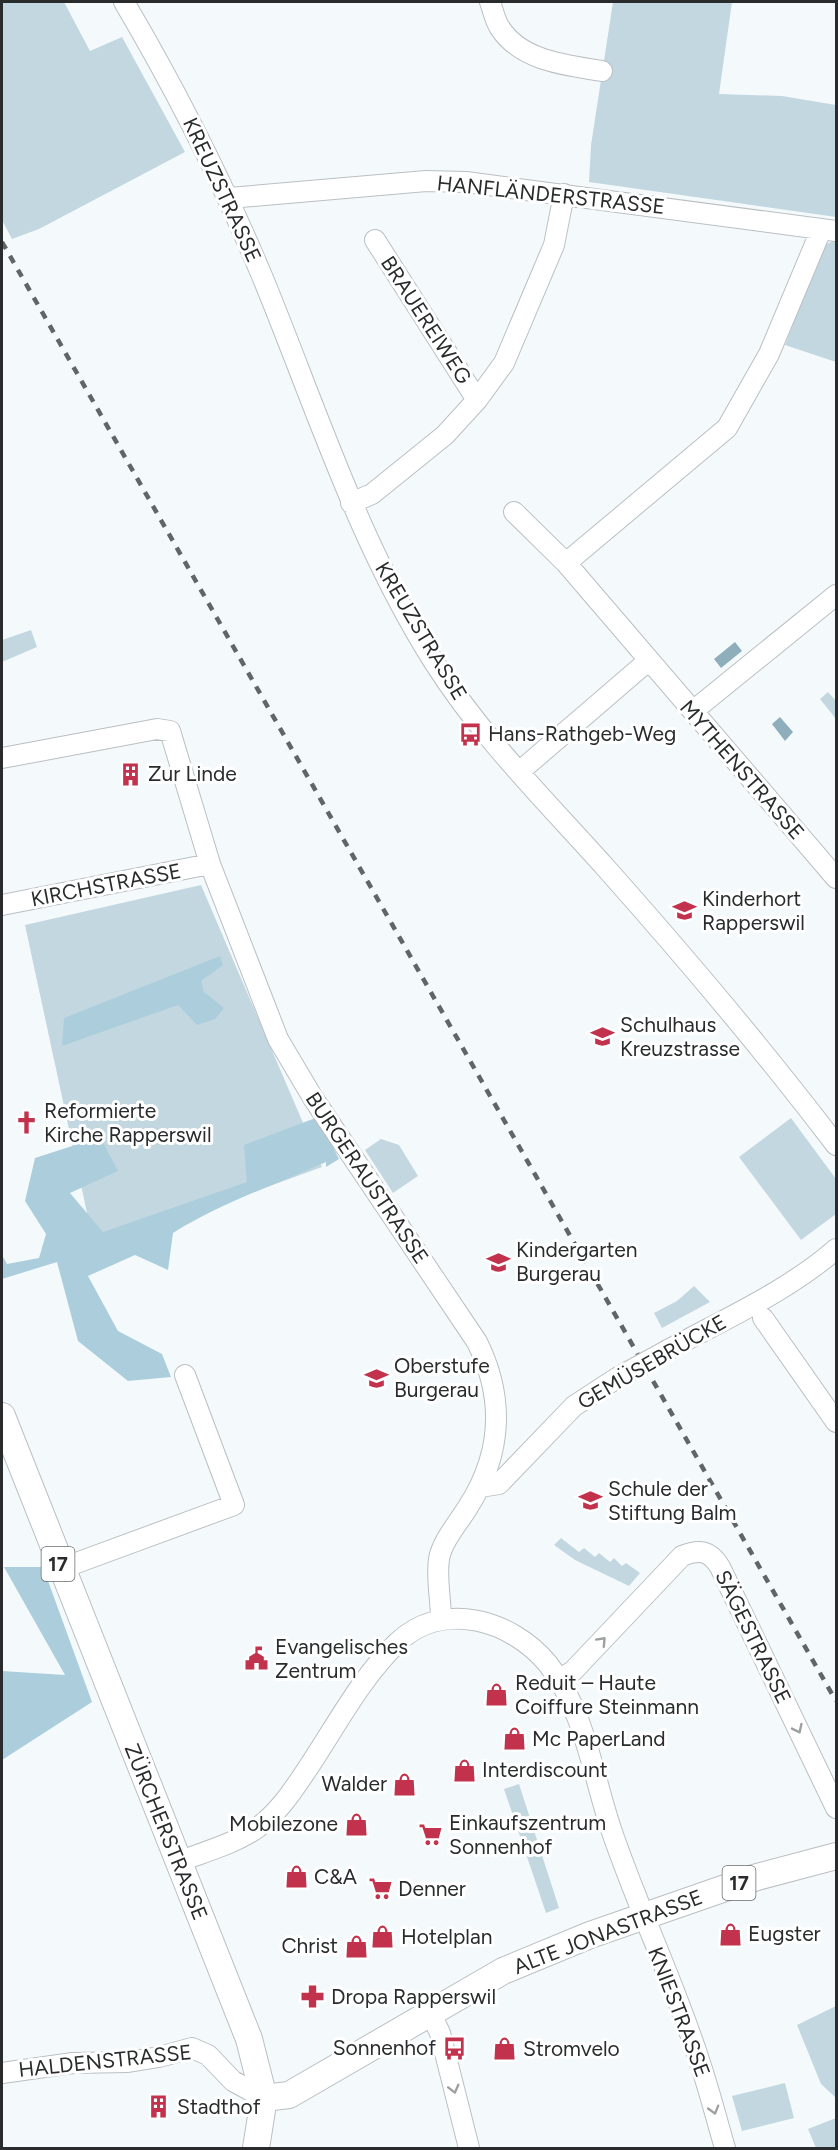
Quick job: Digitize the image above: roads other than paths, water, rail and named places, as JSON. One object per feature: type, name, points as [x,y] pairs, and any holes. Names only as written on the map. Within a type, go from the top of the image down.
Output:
[{"type":"main road","name":"ZÜRCHERSTRASSE","points":[[2,1416],[60,1569],[249,2039],[264,2098]]},
{"type":"main road","name":"ALTE JONASTRASSE","points":[[264,2098],[289,2095],[503,1971],[590,1935],[757,1877],[837,1856]]},
{"type":"main road","points":[[256,2148],[264,2098]]},
{"type":"street","name":"KREUZSTRASSE","points":[[124,2],[213,163],[351,503],[393,592],[437,666],[484,732],[749,1032],[837,1145]]},
{"type":"street","points":[[490,2],[499,28],[518,49],[552,62],[602,71]]},
{"type":"street","name":"HANFLÄNDERSTRASSE","points":[[229,198],[426,181],[466,182],[829,230]]},
{"type":"street","name":"BRAUEREIWEG","points":[[351,503],[372,494],[445,435],[477,400],[504,363],[554,245],[564,194]]},
{"type":"street","points":[[566,563],[727,428],[770,354],[829,230]]},
{"type":"street","name":"BRAUEREIWEG","points":[[375,240],[477,400]]},
{"type":"street","name":"MYTHENSTRASSE","points":[[514,512],[566,563],[837,878]]},
{"type":"street","points":[[693,711],[837,595]]},
{"type":"street","points":[[519,772],[648,661]]},
{"type":"street","name":"BURGERAUSTRASSE","points":[[2,758],[157,729],[170,731],[210,864],[278,1039],[289,1060],[477,1342],[487,1362],[495,1394],[497,1421],[494,1447],[480,1487],[446,1542],[439,1559],[441,1619]]},
{"type":"street","name":"KIRCHSTRASSE","points":[[2,905],[210,864]]},
{"type":"street","name":"GEMÜSEBRÜCKE","points":[[480,1487],[499,1484],[566,1413],[617,1378],[819,1265],[837,1249]]},
{"type":"street","points":[[763,1318],[837,1422]]},
{"type":"street","points":[[60,1569],[234,1505],[185,1375]]},
{"type":"street","name":"SÄGESTRASSE","points":[[559,1680],[573,1671],[682,1556],[692,1552],[711,1554],[720,1567],[837,1808]]},
{"type":"street","name":"KNIESTRASSE","points":[[178,1862],[239,1838],[264,1823],[292,1791],[369,1675],[398,1641],[424,1624],[441,1619],[475,1620],[515,1635],[537,1652],[559,1680],[577,1718],[611,1829],[701,2064],[725,2148]]},
{"type":"street","points":[[431,2014],[440,2034],[469,2148]]},
{"type":"street","name":"HALDENSTRASSE","points":[[2,2073],[73,2064],[128,2062],[192,2048],[208,2055],[233,2081],[250,2093],[264,2098]]},
{"type":"railway","points":[[2,242],[836,1701]]},
{"type":"place","name":"Hans-Rathgeb-Weg","points":[[470,734]]},
{"type":"place","name":"Zur Linde","points":[[130,774]]},
{"type":"place","name":"Kinderhort Rapperswil","points":[[684,911]]},
{"type":"place","name":"Schulhaus Kreuzstrasse","points":[[602,1037]]},
{"type":"place","name":"Reformierte Kirche Rapperswil","points":[[26,1123]]},
{"type":"place","name":"Kindergarten Burgerau","points":[[498,1262]]},
{"type":"place","name":"Oberstufe Burgerau","points":[[376,1378]]},
{"type":"place","name":"Schule der Stiftung Balm","points":[[590,1501]]},
{"type":"place","name":"Evangelisches Zentrum","points":[[257,1659]]},
{"type":"place","name":"Reduit – Haute Coiffure Steinmann","points":[[497,1695]]},
{"type":"place","name":"Mc PaperLand","points":[[514,1739]]},
{"type":"place","name":"Interdiscount","points":[[464,1770]]},
{"type":"place","name":"Walder","points":[[405,1784]]},
{"type":"place","name":"Mobilezone","points":[[356,1824]]},
{"type":"place","name":"Einkaufszentrum Sonnenhof","points":[[431,1835]]},
{"type":"place","name":"C&A","points":[[296,1877]]},
{"type":"place","name":"Denner","points":[[380,1889]]},
{"type":"place","name":"Eugster","points":[[730,1934]]},
{"type":"place","name":"Hotelplan","points":[[383,1937]]},
{"type":"place","name":"Christ","points":[[356,1946]]},
{"type":"place","name":"Dropa Rapperswil","points":[[313,1997]]},
{"type":"place","name":"Sonnenhof","points":[[454,2048]]},
{"type":"place","name":"Stromvelo","points":[[505,2049]]},
{"type":"place","name":"Stadthof","points":[[159,2107]]}]
